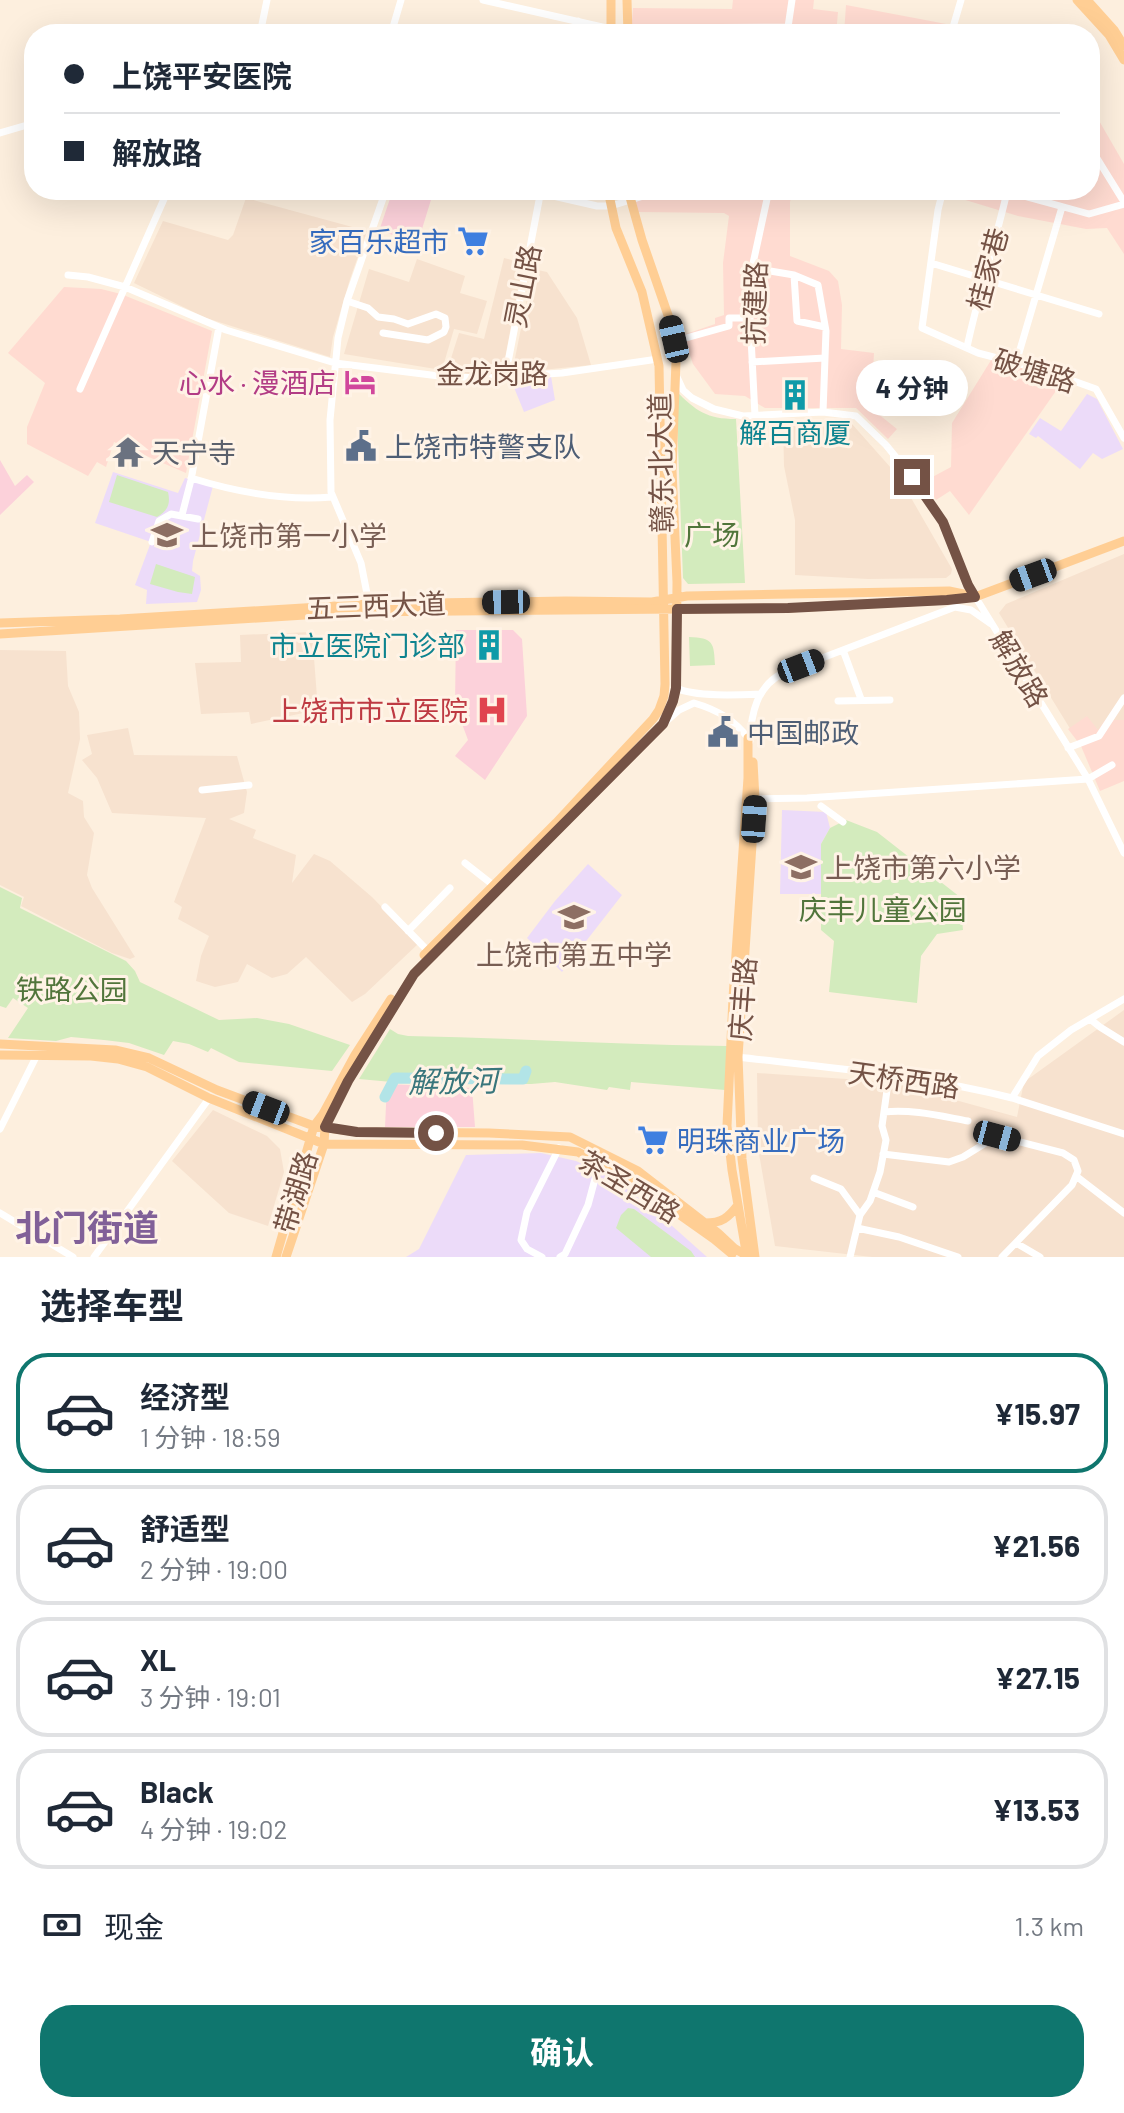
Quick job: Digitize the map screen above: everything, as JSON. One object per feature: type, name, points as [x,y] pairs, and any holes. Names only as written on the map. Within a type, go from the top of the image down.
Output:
[{"type":"main road","points":[[611,0],[611,24]]},
{"type":"main road","points":[[627,0],[628,24]]},
{"type":"main road","points":[[1077,0],[1099,24]]},
{"type":"main road","points":[[1087,0],[1124,46]]},
{"type":"main road","points":[[1100,25],[1124,60]]},
{"type":"main road","name":"赣东北大道","points":[[493,885],[647,727],[659,710],[665,684],[653,360],[642,292],[616,228],[610,200]]},
{"type":"main road","points":[[325,1127],[348,1081],[414,974],[663,724],[673,701],[676,688],[677,609],[672,470],[675,350],[669,318],[631,200]]},
{"type":"main road","points":[[975,597],[1124,541]]},
{"type":"main road","name":"五三西大道","points":[[0,634],[352,612],[664,604],[677,598],[790,593],[949,591],[975,597]]},
{"type":"main road","name":"五三西大道","points":[[0,623],[369,604],[566,601],[652,602],[677,609],[788,608],[975,597]]},
{"type":"main road","points":[[747,1257],[727,1126],[749,739]]},
{"type":"main road","name":"庆丰路","points":[[749,739],[755,799],[738,1057],[742,1159],[755,1257]]},
{"type":"main road","name":"带湖路","points":[[276,1257],[314,1126],[407,974],[493,885]]},
{"type":"main road","points":[[0,1044],[115,1050],[149,1058],[217,1090],[314,1126]]},
{"type":"main road","name":"茶圣西路","points":[[0,1055],[118,1059],[147,1067],[209,1098],[324,1144],[522,1145],[578,1152],[632,1181],[738,1257]]},
{"type":"main road","name":"茶圣西路","points":[[314,1126],[357,1132],[570,1137],[638,1171],[747,1257]]},
{"type":"main road","name":"带湖路","points":[[286,1257],[324,1144],[325,1127]]},
{"type":"main road","points":[[705,1223],[722,1221],[738,1205]]},
{"type":"street","points":[[262,24],[267,0]]},
{"type":"street","points":[[394,24],[401,0]]},
{"type":"street","points":[[483,0],[587,24]]},
{"type":"street","points":[[788,24],[792,0]]},
{"type":"street","points":[[954,24],[961,0]]},
{"type":"street","points":[[0,133],[24,126]]},
{"type":"street","points":[[1037,200],[1089,214],[1124,203],[1100,163]]},
{"type":"street","points":[[80,389],[164,200]]},
{"type":"street","points":[[369,604],[361,563],[332,497],[330,420],[338,338],[347,301],[382,200]]},
{"type":"street","name":"灵山路","points":[[505,378],[538,200]]},
{"type":"street","points":[[572,200],[597,206],[611,206],[621,200]]},
{"type":"street","name":"抗建路","points":[[755,416],[750,318],[752,268],[767,200]]},
{"type":"street","points":[[941,200],[931,263],[1099,314]]},
{"type":"street","name":"桂家巷","points":[[967,347],[1002,200]]},
{"type":"street","points":[[1016,363],[1062,207]]},
{"type":"street","name":"破塘路","points":[[931,263],[922,328],[978,353],[1043,370],[1096,389],[1124,438]]},
{"type":"street","points":[[752,268],[794,275],[818,285],[825,327],[823,412]]},
{"type":"street","name":"金龙岗路","points":[[68,275],[125,287],[219,327],[335,363],[447,377],[505,378],[653,360]]},
{"type":"street","points":[[794,275],[797,321],[825,327]]},
{"type":"street","points":[[347,301],[368,308],[378,317],[408,324],[436,314],[447,322],[444,332],[428,340],[383,333]]},
{"type":"street","points":[[686,338],[729,326],[729,318],[750,318]]},
{"type":"street","points":[[182,515],[219,327]]},
{"type":"street","points":[[752,362],[825,358]]},
{"type":"street","name":"解放路","points":[[676,374],[683,390],[692,398],[727,413],[755,416],[823,412],[856,416],[886,445],[943,522],[968,585],[1088,779],[1124,853]]},
{"type":"street","points":[[191,478],[232,489],[278,496],[302,499],[332,497]]},
{"type":"street","points":[[152,542],[159,521],[171,514],[198,519]]},
{"type":"street","points":[[749,739],[760,694],[773,678],[955,607],[971,610],[994,626]]},
{"type":"street","points":[[843,650],[861,699]]},
{"type":"street","points":[[676,688],[684,692],[760,694]]},
{"type":"street","points":[[1068,748],[1099,736],[1124,698]]},
{"type":"street","points":[[838,701],[890,700]]},
{"type":"street","points":[[663,724],[679,710],[694,703],[725,715],[749,739]]},
{"type":"street","points":[[755,799],[1088,779],[1112,765]]},
{"type":"street","points":[[202,790],[249,785]]},
{"type":"street","points":[[821,806],[843,822]]},
{"type":"street","points":[[465,863],[493,885]]},
{"type":"street","points":[[408,931],[450,888]]},
{"type":"street","points":[[385,907],[428,951]]},
{"type":"street","points":[[1012,1098],[1038,1056],[1071,1030],[1124,999]]},
{"type":"street","points":[[1090,1019],[1124,1042]]},
{"type":"street","points":[[0,1129],[37,1055]]},
{"type":"street","name":"天桥西路","points":[[738,1057],[980,1090],[1124,1134]]},
{"type":"street","points":[[850,1257],[860,1215],[870,1201],[883,1154],[886,1140],[882,1126],[889,1076]]},
{"type":"street","points":[[94,1257],[217,1090]]},
{"type":"street","points":[[884,1112],[923,1113],[968,1121]]},
{"type":"street","points":[[883,1154],[949,1162],[997,1136],[1063,1153],[1074,1160],[1078,1171],[1072,1185],[1002,1257]]},
{"type":"street","points":[[542,1257],[527,1249],[521,1240],[527,1212],[559,1148]]},
{"type":"street","points":[[560,1257],[565,1254],[588,1205],[599,1164]]},
{"type":"street","points":[[1076,1176],[1124,1213]]},
{"type":"street","points":[[814,1178],[841,1189],[860,1215]]},
{"type":"street","points":[[873,1192],[913,1207]]},
{"type":"street","points":[[0,1213],[73,1257]]},
{"type":"street","points":[[857,1228],[899,1237],[958,1257]]},
{"type":"street","points":[[1016,1243],[1040,1257]]},
{"type":"shaded area","points":[[733,0],[814,0],[813,9],[838,12],[837,24],[632,24],[633,8],[732,9]]},
{"type":"shaded area","points":[[846,5],[946,24],[845,24]]},
{"type":"shaded area","points":[[1100,122],[1124,164],[1124,254],[1107,228],[1086,229],[1018,216],[965,200],[1100,200]]},
{"type":"shaded area","points":[[245,200],[367,231],[350,279],[330,357],[206,318],[134,283],[163,221],[228,240],[233,235]]},
{"type":"shaded area","points":[[390,200],[431,200],[418,242],[379,231]]},
{"type":"shaded area","points":[[635,200],[790,200],[790,256],[829,271],[838,281],[842,305],[841,349],[874,353],[868,399],[872,409],[897,429],[888,439],[856,408],[765,408],[745,396],[715,394],[693,364],[683,335],[715,324],[715,318],[724,315],[723,263],[729,216],[724,213],[638,212]]},
{"type":"shaded area","points":[[504,258],[523,263],[502,374],[447,371],[459,333],[484,339]]},
{"type":"shaded area","points":[[417,259],[465,276],[460,293],[487,301],[477,334],[454,329],[442,370],[344,354],[369,269],[409,282]]},
{"type":"shaded area","points":[[533,269],[547,272],[577,318],[591,365],[512,373]]},
{"type":"shaded area","points":[[64,287],[101,289],[121,294],[212,331],[186,473],[114,442],[106,467],[97,462],[88,476],[27,444],[27,427],[45,383],[8,353]]},
{"type":"shaded area","points":[[993,357],[1065,378],[969,515],[950,491],[936,500],[925,481],[951,467],[952,423]]},
{"type":"shaded area","points":[[551,376],[555,400],[524,412],[511,380]]},
{"type":"shaded area","points":[[1087,394],[1097,399],[1123,449],[1102,459],[1093,453],[1080,469],[1038,436],[1029,434],[1040,418],[1061,431]]},
{"type":"shaded area","points":[[783,422],[852,424],[899,477],[952,569],[951,574],[946,578],[868,579],[795,575],[795,520],[784,466]]},
{"type":"shaded area","points":[[0,460],[15,486],[27,475],[34,482],[0,515]]},
{"type":"shaded area","name":"上饶市第一小学","points":[[113,472],[178,493],[185,478],[213,486],[193,561],[192,571],[200,576],[201,590],[197,602],[146,604],[147,590],[135,585],[151,542],[95,523]]},
{"type":"shaded area","points":[[1124,554],[1124,737],[1074,735],[999,613],[1006,604]]},
{"type":"shaded area","name":"上饶市市立医院","points":[[456,630],[513,630],[522,639],[527,716],[485,780],[455,756],[468,740],[455,705]]},
{"type":"shaded area","points":[[312,632],[318,710],[251,724],[249,712],[201,714],[195,663],[241,662],[240,635]]},
{"type":"shaded area","points":[[0,650],[66,651],[68,686],[79,712],[80,739],[68,793],[83,801],[84,817],[94,833],[87,875],[92,888],[135,957],[130,959],[112,953],[21,906],[24,897],[0,885]]},
{"type":"shaded area","points":[[1087,716],[1098,730],[1105,720],[1124,720],[1124,781],[1100,791],[1081,746],[1068,729]]},
{"type":"shaded area","points":[[128,728],[134,755],[237,756],[247,792],[244,813],[229,819],[256,830],[253,838],[296,855],[292,883],[314,854],[330,861],[372,897],[418,944],[365,994],[352,1002],[306,957],[287,974],[272,978],[247,964],[238,982],[215,987],[196,981],[209,936],[178,919],[182,907],[174,902],[206,818],[112,813],[97,778],[82,760],[92,754],[87,735]]},
{"type":"shaded area","name":"上饶市第六小学","points":[[782,810],[826,812],[830,828],[821,844],[821,894],[780,894]]},
{"type":"shaded area","name":"上饶市第五中学","points":[[588,864],[622,895],[562,972],[527,938]]},
{"type":"shaded area","points":[[1124,1010],[1124,1257],[872,1257],[775,1246],[758,1148],[757,1073],[890,1082],[1017,1117],[1024,1082]]},
{"type":"shaded area","points":[[387,1084],[472,1088],[475,1127],[385,1127]]},
{"type":"shaded area","points":[[213,1110],[267,1136],[280,1149],[284,1172],[268,1226],[229,1213],[172,1161]]},
{"type":"shaded area","points":[[541,1153],[576,1161],[612,1178],[652,1208],[707,1257],[406,1257],[419,1249],[466,1155]]},
{"type":"green space","name":"广场","points":[[676,391],[703,412],[736,419],[745,583],[688,584],[683,578]]},
{"type":"green space","points":[[117,475],[168,492],[166,510],[157,517],[109,502]]},
{"type":"green space","points":[[156,564],[195,577],[192,594],[150,584]]},
{"type":"green space","points":[[689,637],[711,643],[715,665],[690,666]]},
{"type":"green space","name":"庆丰儿童公园","points":[[846,820],[877,832],[960,897],[963,930],[937,934],[921,956],[917,1003],[829,992],[834,941],[821,930],[821,844],[830,828]]},
{"type":"green space","name":"铁路公园","points":[[0,887],[22,898],[20,908],[126,961],[140,982],[219,1020],[257,1018],[289,1024],[350,1045],[332,1071],[239,1062],[211,1048],[208,1052],[173,1041],[164,1055],[129,1043],[104,1040],[8,1038],[28,1008],[13,998],[6,1008],[0,1006]]},
{"type":"green space","points":[[390,1029],[408,1036],[727,1046],[725,1090],[631,1082],[630,1090],[609,1087],[607,1090],[555,1082],[392,1082],[359,1079]]},
{"type":"green space","points":[[628,1208],[634,1209],[695,1257],[651,1257],[616,1228],[621,1215]]},
{"type":"waterway","name":"解放河","points":[[385,1097],[395,1078],[523,1079],[526,1071]]},
{"type":"place","name":"家百乐超市","points":[[473,241]]},
{"type":"place","name":"心水 · 漫酒店","points":[[360,382]]},
{"type":"place","name":"解百商厦","points":[[795,395]]},
{"type":"place","name":"上饶市特警支队","points":[[361,446]]},
{"type":"place","name":"天宁寺","points":[[128,452]]},
{"type":"place","name":"上饶市第一小学","points":[[167,535]]},
{"type":"place","name":"市立医院门诊部","points":[[489,645]]},
{"type":"place","name":"上饶市市立医院","points":[[492,710]]},
{"type":"place","name":"中国邮政","points":[[723,732]]},
{"type":"place","name":"上饶市第六小学","points":[[801,867]]},
{"type":"place","name":"上饶市第五中学","points":[[574,917]]},
{"type":"place","name":"明珠商业广场","points":[[653,1140]]},
{"type":"district","name":"北门街道","points":[[87,1226]]},
{"type":"route","points":[[436,1133],[357,1132],[325,1127],[348,1081],[414,974],[663,724],[676,688],[677,609],[788,608],[975,597],[943,522],[912,477]]}]
